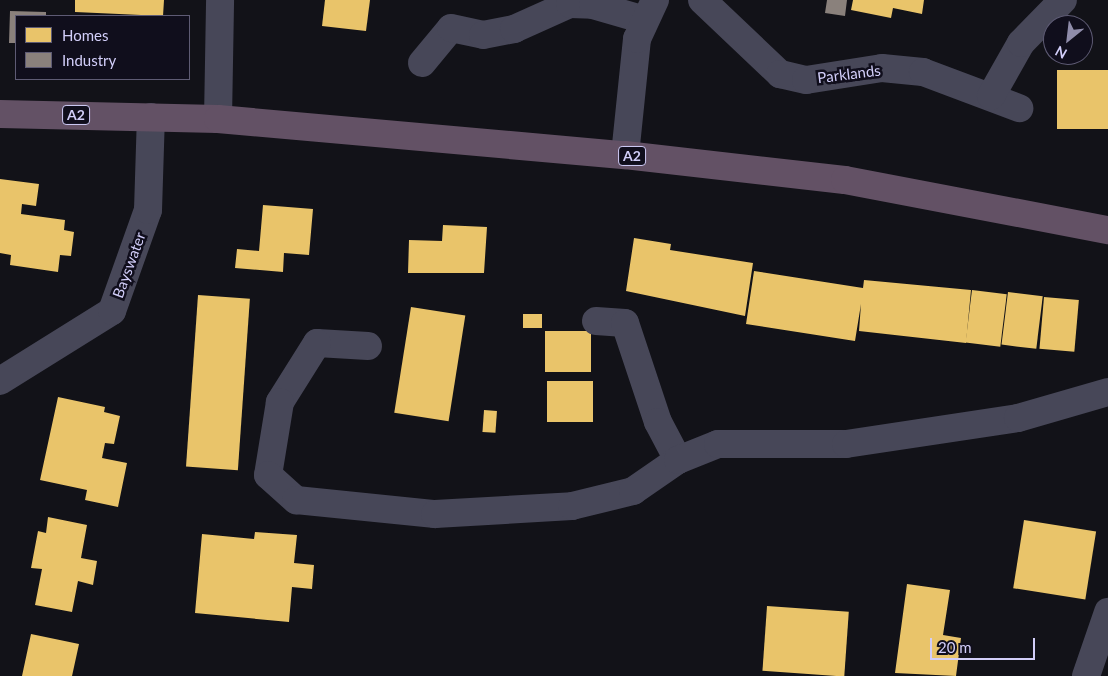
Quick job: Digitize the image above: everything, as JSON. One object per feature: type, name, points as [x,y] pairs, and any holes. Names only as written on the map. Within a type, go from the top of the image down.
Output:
[{"type":"highway","name":"A2","points":[[0,114],[218,119],[625,155],[845,180],[1108,230]]},
{"type":"street","points":[[218,119],[220,0]]},
{"type":"street","name":"Parklands","points":[[702,0],[780,74],[806,80],[882,68],[923,72],[1019,108]]},
{"type":"street","points":[[991,96],[1020,43],[1063,0]]},
{"type":"street","points":[[422,63],[451,28],[483,34],[514,28],[570,4],[593,4],[650,10],[638,39],[625,155]]},
{"type":"street","name":"Bayswater","points":[[0,381],[112,311],[148,210],[151,117]]},
{"type":"street","points":[[596,321],[625,323],[658,422],[678,460]]},
{"type":"street","points":[[368,346],[317,343],[280,402],[268,475],[296,500],[435,514],[572,506],[633,491],[678,460],[718,444],[846,444],[1018,418],[1108,392]]},
{"type":"street","points":[[1086,676],[1108,612]]},
{"type":"building: Homes","points":[[75,0],[164,0],[163,15],[75,12]]},
{"type":"building: Homes","points":[[325,0],[370,0],[366,31],[322,26]]},
{"type":"building: Homes","points":[[853,0],[924,0],[922,14],[893,8],[891,18],[851,10]]},
{"type":"building: Homes","points":[[1057,70],[1108,70],[1108,129],[1057,129]]},
{"type":"building: Homes","points":[[0,179],[39,184],[36,206],[22,204],[21,214],[65,220],[64,230],[74,232],[71,256],[60,255],[58,272],[10,265],[11,255],[0,253]]},
{"type":"building: Homes","points":[[263,205],[313,209],[309,255],[284,253],[283,272],[235,268],[237,249],[259,251]]},
{"type":"building: Homes","points":[[443,225],[487,227],[484,273],[408,273],[409,240],[442,241]]},
{"type":"building: Homes","points":[[634,238],[671,244],[670,250],[753,263],[745,316],[626,291]]},
{"type":"building: Homes","points":[[754,271],[863,288],[864,280],[971,290],[966,343],[859,331],[861,304],[855,341],[746,324]]},
{"type":"building: Homes","points":[[972,290],[1007,294],[1000,347],[966,343]]},
{"type":"building: Homes","points":[[1008,292],[1043,296],[1036,349],[1002,345]]},
{"type":"building: Homes","points":[[198,295],[250,299],[238,470],[186,467]]},
{"type":"building: Homes","points":[[1044,297],[1079,300],[1074,352],[1039,349]]},
{"type":"building: Homes","points":[[411,307],[465,316],[449,421],[394,413]]},
{"type":"building: Homes","points":[[523,314],[542,314],[542,328],[523,328]]},
{"type":"building: Homes","points":[[545,331],[591,331],[591,372],[545,372]]},
{"type":"building: Homes","points":[[547,381],[593,381],[593,422],[547,422]]},
{"type":"building: Homes","points":[[58,397],[105,407],[104,412],[120,416],[114,444],[105,443],[102,458],[127,463],[118,507],[85,500],[87,490],[40,480]]},
{"type":"building: Homes","points":[[484,410],[497,411],[495,433],[482,432]]},
{"type":"building: Homes","points":[[48,517],[87,525],[81,558],[97,561],[93,585],[78,581],[72,612],[35,605],[42,569],[31,568],[38,531],[46,533]]},
{"type":"building: Homes","points":[[1024,520],[1096,531],[1085,600],[1013,588]]},
{"type":"building: Homes","points":[[255,532],[297,535],[294,563],[314,565],[312,589],[292,587],[289,622],[195,613],[202,534],[254,539]]},
{"type":"building: Homes","points":[[907,584],[950,590],[943,635],[961,638],[956,676],[895,673]]},
{"type":"building: Homes","points":[[767,606],[849,612],[844,676],[762,671]]},
{"type":"building: Homes","points":[[31,634],[79,644],[72,676],[22,676]]},
{"type":"building: Industry","points":[[827,0],[847,0],[845,16],[825,13]]},
{"type":"building: Industry","points":[[10,11],[46,12],[46,15],[15,15],[15,43],[9,43]]}]
